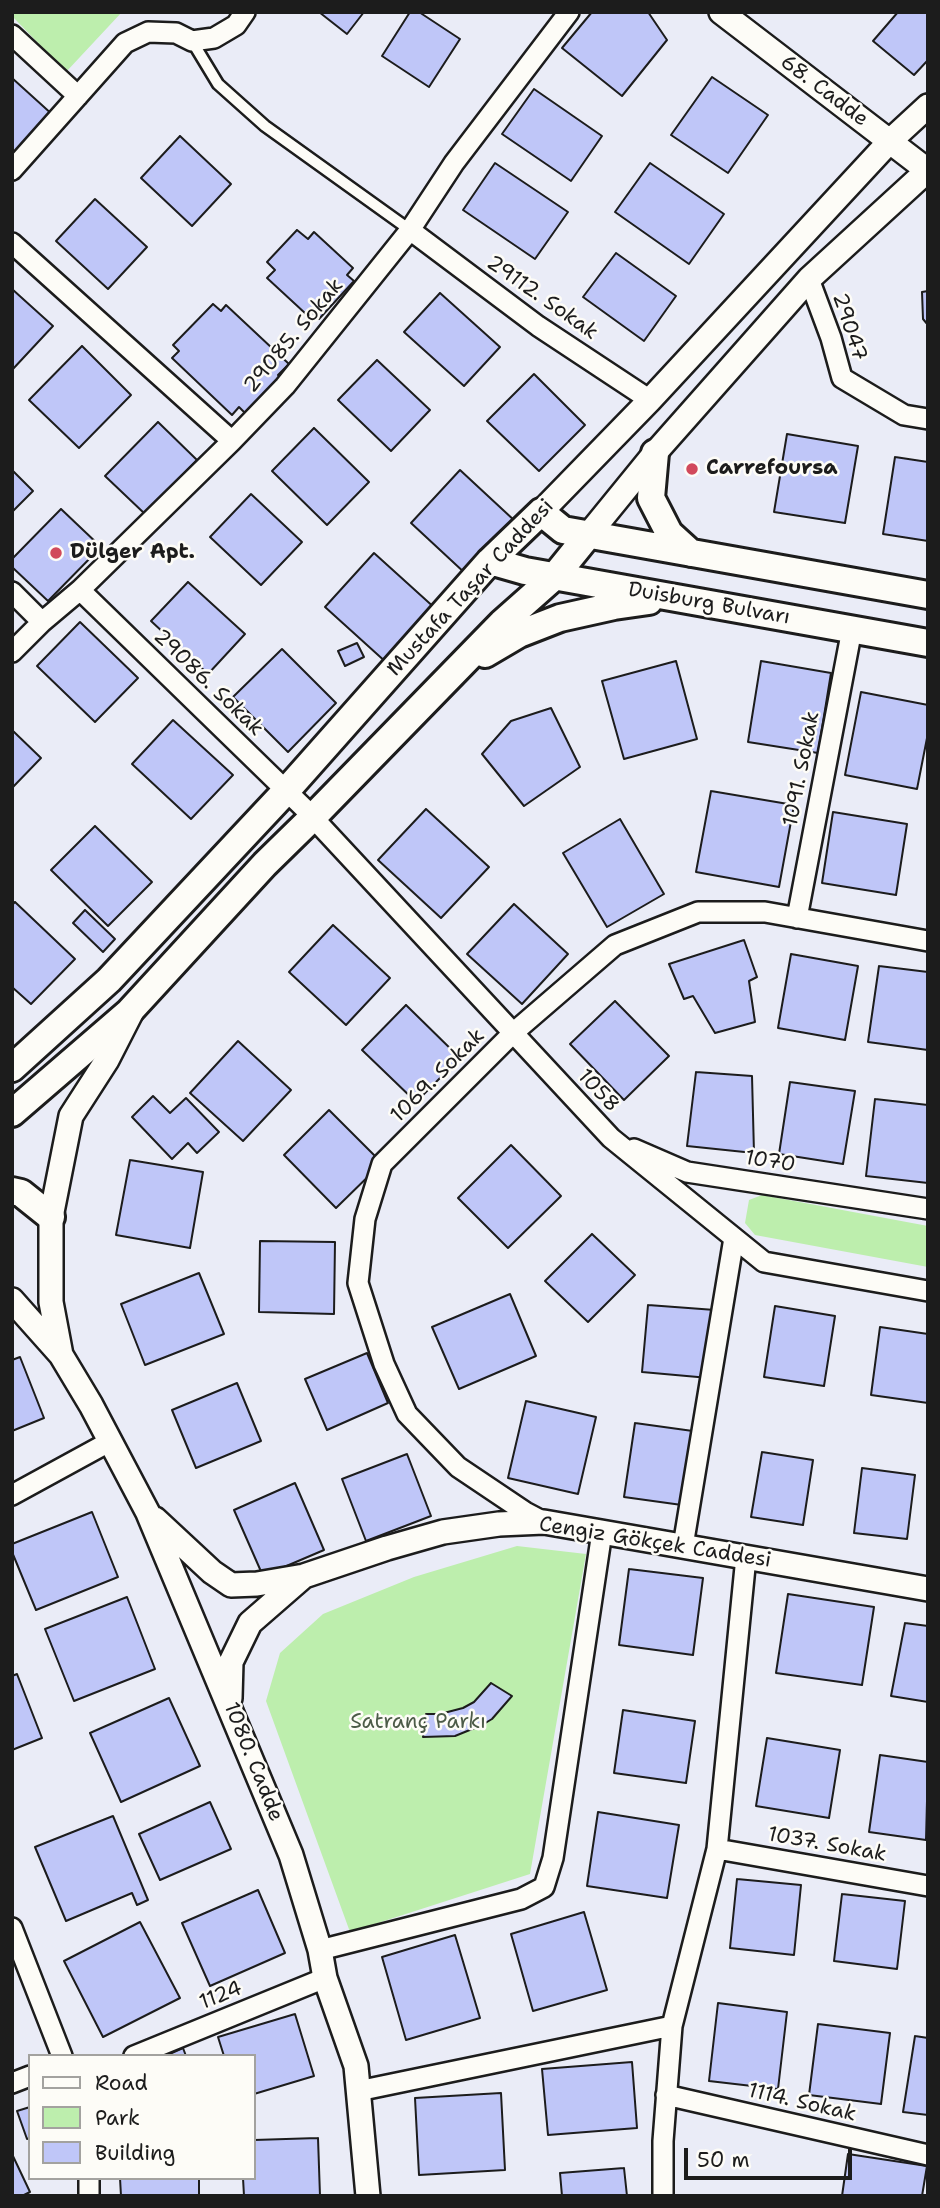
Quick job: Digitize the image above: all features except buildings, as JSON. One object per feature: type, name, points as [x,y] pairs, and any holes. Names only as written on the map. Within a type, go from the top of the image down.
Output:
[{"type":"main road","points":[[655,453],[651,498],[669,533],[691,553]]},
{"type":"main road","points":[[541,512],[563,530],[928,595]]},
{"type":"main road","name":"Mustafa Taşar Caddesi","points":[[12,1113],[45,1087],[134,1006],[265,863],[301,805],[490,561],[541,512]]},
{"type":"main road","name":"Mustafa Taşar Caddesi","points":[[12,1068],[301,805],[456,671],[502,623],[555,576],[589,534]]},
{"type":"main road","name":"Duisburg Bulvarı","points":[[490,561],[525,571],[928,643]]},
{"type":"main road","points":[[456,671],[519,634],[560,618],[614,606],[676,598]]},
{"type":"main road","points":[[12,1191],[21,1193],[51,1217]]},
{"type":"street","points":[[12,170],[125,43],[148,32],[176,33],[192,41],[214,38],[236,25],[245,12]]},
{"type":"street","name":"29085. Sokak","points":[[12,652],[80,590],[285,386],[410,230],[454,163],[569,12]]},
{"type":"street","name":"68. Cadde","points":[[721,12],[928,170]]},
{"type":"street","points":[[12,35],[78,96]]},
{"type":"street","name":"Mustafa Taşar Caddesi","points":[[541,512],[650,400],[890,141],[928,106]]},
{"type":"street","name":"Mustafa Taşar Caddesi","points":[[589,534],[655,453],[809,279],[928,170]]},
{"type":"street","name":"29112. Sokak","points":[[410,230],[538,326],[650,400]]},
{"type":"street","points":[[12,243],[232,441]]},
{"type":"street","name":"29047","points":[[809,279],[831,338],[842,378],[904,415],[928,419]]},
{"type":"street","name":"29086. Sokak","points":[[80,590],[301,805]]},
{"type":"street","points":[[12,592],[42,622]]},
{"type":"street","name":"1091. Sokak","points":[[797,918],[852,629]]},
{"type":"street","name":"1058","points":[[301,805],[611,1138],[764,1262],[928,1291]]},
{"type":"street","name":"1069. Sokak","points":[[544,1522],[458,1467],[407,1413],[384,1364],[358,1283],[365,1219],[383,1164],[513,1033],[615,945],[698,912],[765,912],[928,940]]},
{"type":"street","points":[[61,1354],[51,1302],[51,1217],[71,1116],[107,1060],[134,1006]]},
{"type":"street","name":"1070","points":[[611,1138],[687,1172],[928,1209]]},
{"type":"street","points":[[682,1546],[734,1238]]},
{"type":"street","points":[[12,1300],[61,1354]]},
{"type":"street","name":"1080. Cadde","points":[[61,1354],[148,1513],[291,1855],[320,1950],[325,1978],[356,2066],[368,2196]]},
{"type":"street","points":[[12,1495],[109,1442]]},
{"type":"street","points":[[148,1513],[212,1572],[231,1585],[257,1584],[304,1576]]},
{"type":"street","name":"Cengiz Gökçek Caddesi","points":[[304,1576],[443,1532],[499,1524],[544,1522],[928,1589]]},
{"type":"street","points":[[320,1950],[521,1899],[544,1887],[552,1858],[602,1532]]},
{"type":"street","points":[[663,2196],[663,2141],[672,2026],[717,1849],[746,1557]]},
{"type":"street","points":[[230,1706],[231,1662],[250,1623],[304,1576]]},
{"type":"street","name":"1037. Sokak","points":[[717,1849],[928,1886]]},
{"type":"street","points":[[12,1928],[61,2054]]},
{"type":"street","name":"1124","points":[[139,2054],[325,1978]]},
{"type":"street","points":[[358,2091],[672,2026]]},
{"type":"street","name":"1114. Sokak","points":[[666,2095],[928,2155]]},
{"type":"lane","points":[[192,41],[218,84],[265,126],[410,230]]},
{"type":"green space","points":[[12,12],[122,12],[66,72],[12,16]]},
{"type":"green space","points":[[762,1195],[928,1226],[928,1267],[755,1235],[745,1223],[749,1200]]},
{"type":"green space","name":"Satranç Parkı","points":[[517,1546],[586,1554],[530,1874],[350,1932],[266,1701],[280,1653],[323,1614],[414,1577]]},
{"type":"place","name":"Carrefoursa","points":[[692,469]]},
{"type":"place","name":"Dülger Apt.","points":[[56,553]]}]
